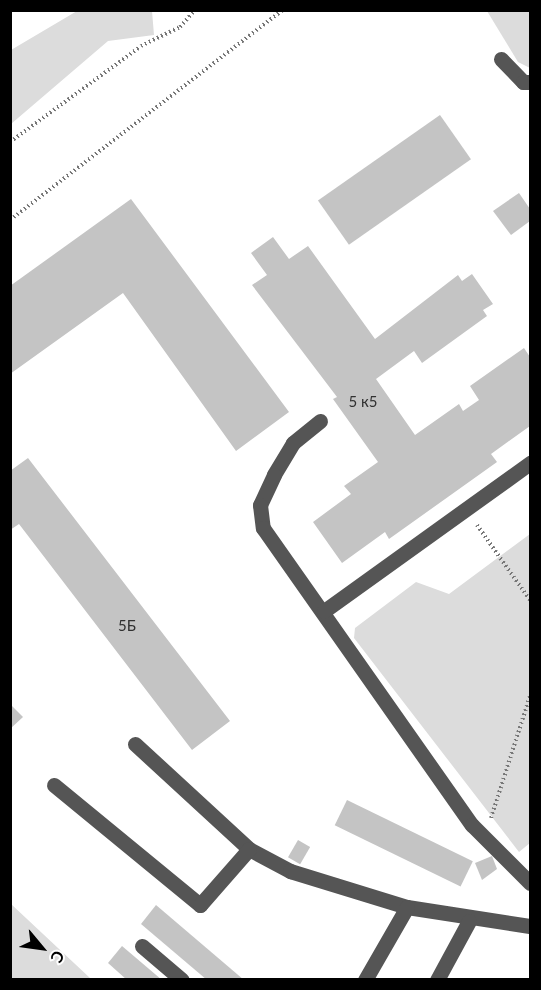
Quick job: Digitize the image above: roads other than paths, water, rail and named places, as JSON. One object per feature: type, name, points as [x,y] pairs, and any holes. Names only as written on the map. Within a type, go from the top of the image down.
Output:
[{"type":"lane","points":[[501,58],[523,82],[531,82]]},
{"type":"lane","points":[[320,421],[293,443],[260,505],[262,528],[324,611],[472,825],[486,836],[531,883]]},
{"type":"lane","points":[[324,611],[531,463]]},
{"type":"lane","points":[[135,744],[249,849],[336,888],[469,921],[531,926]]},
{"type":"lane","points":[[54,785],[200,905],[249,849]]},
{"type":"lane","points":[[365,980],[407,907]]},
{"type":"lane","points":[[437,980],[469,921]]},
{"type":"lane","points":[[142,946],[182,980]]}]
